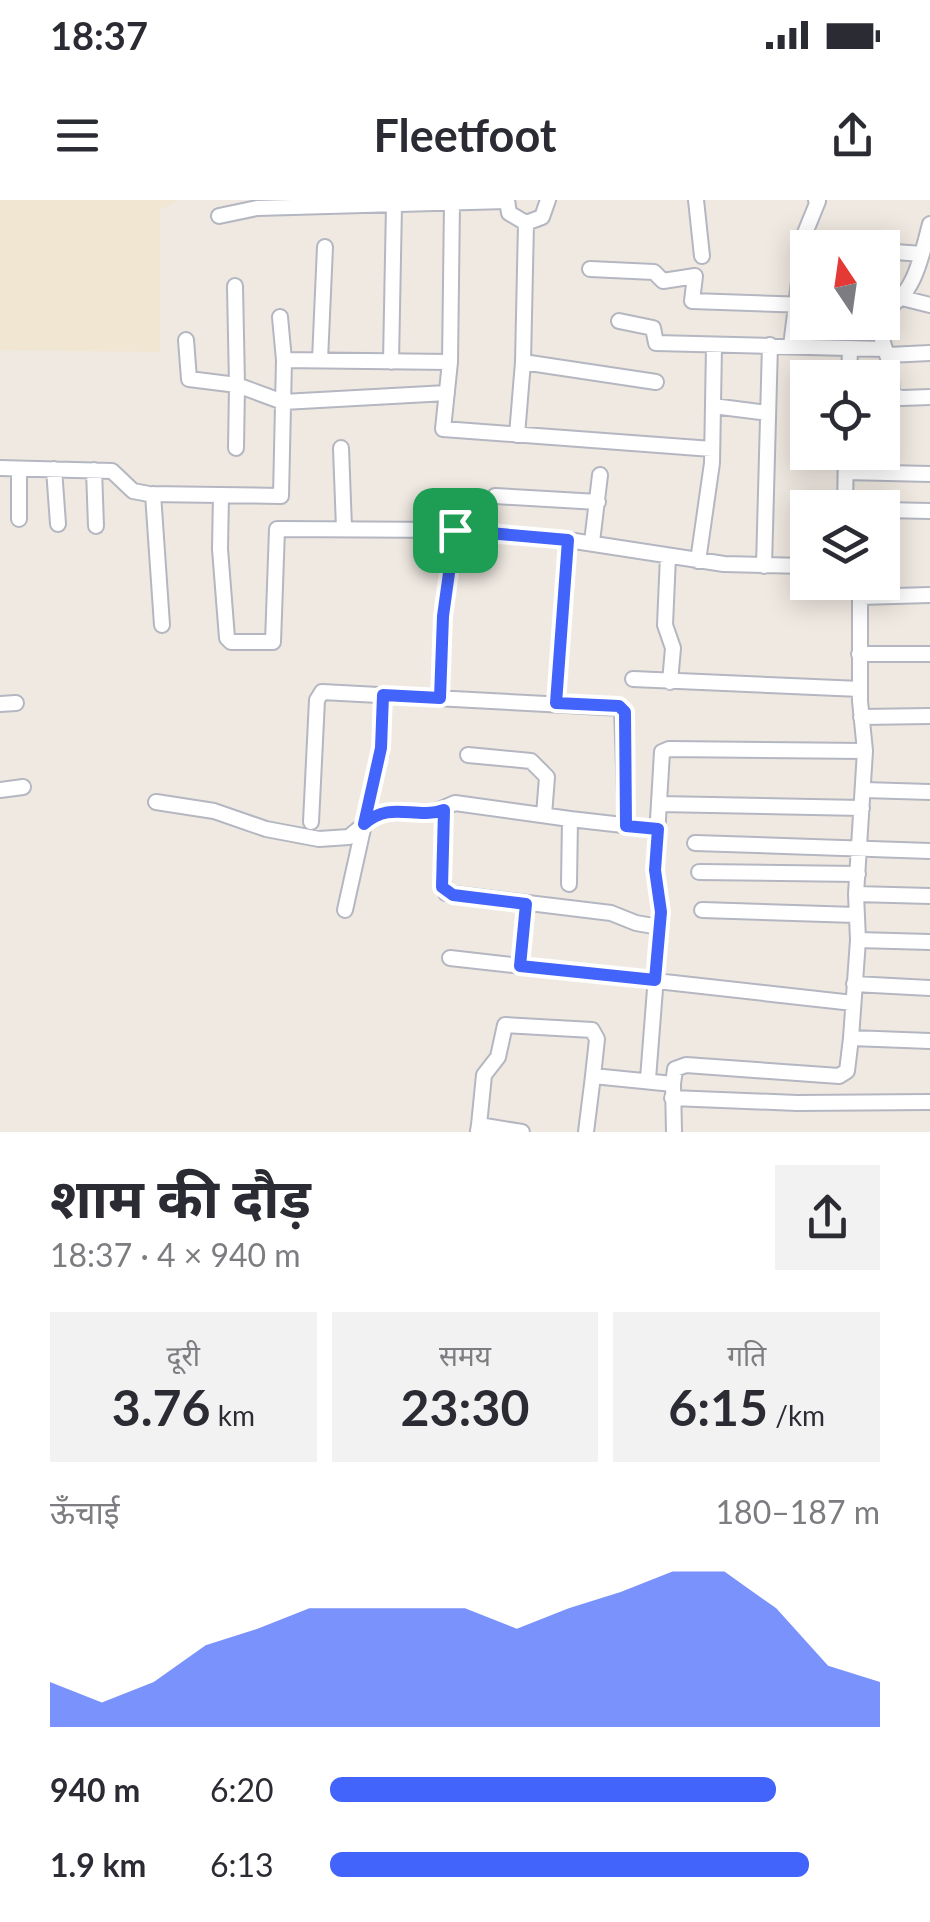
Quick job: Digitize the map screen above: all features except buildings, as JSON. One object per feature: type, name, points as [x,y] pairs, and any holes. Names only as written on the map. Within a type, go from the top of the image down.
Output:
[{"type":"street","points":[[219,216],[257,208],[506,200],[514,218],[526,224]]},
{"type":"street","points":[[526,224],[542,217],[548,200]]},
{"type":"street","points":[[696,200],[702,256]]},
{"type":"street","points":[[809,230],[816,200]]},
{"type":"street","points":[[452,203],[450,362],[443,428],[712,449]]},
{"type":"street","points":[[391,362],[394,204]]},
{"type":"street","points":[[517,435],[526,224]]},
{"type":"street","points":[[930,224],[922,254],[923,270],[902,298],[930,305]]},
{"type":"street","points":[[320,360],[325,247]]},
{"type":"street","points":[[900,253],[922,254]]},
{"type":"street","points":[[590,269],[654,272],[663,281],[695,276],[692,301],[790,304]]},
{"type":"street","points":[[236,286],[236,448]]},
{"type":"street","points":[[0,468],[112,471],[132,491],[153,494],[281,496],[284,360],[280,318]]},
{"type":"street","points":[[619,321],[652,328],[656,343],[930,353]]},
{"type":"street","points":[[186,340],[190,379],[237,385],[283,402],[446,393]]},
{"type":"street","points":[[791,346],[793,340]]},
{"type":"street","points":[[883,340],[892,394],[902,398],[930,397]]},
{"type":"street","points":[[764,566],[770,345]]},
{"type":"street","points":[[698,561],[712,449],[714,346]]},
{"type":"street","points":[[850,349],[850,360]]},
{"type":"street","points":[[284,360],[450,362]]},
{"type":"street","points":[[523,362],[656,382]]},
{"type":"street","points":[[714,406],[768,413]]},
{"type":"street","points":[[340,448],[344,528]]},
{"type":"street","points":[[19,468],[19,519]]},
{"type":"street","points":[[54,469],[58,524]]},
{"type":"street","points":[[94,470],[96,526]]},
{"type":"street","points":[[846,490],[846,472],[930,474]]},
{"type":"street","points":[[592,542],[600,475]]},
{"type":"street","points":[[153,494],[162,625]]},
{"type":"street","points":[[221,495],[220,549],[227,638],[231,642],[273,642],[276,529],[455,530],[592,542],[698,561],[790,566]]},
{"type":"street","points":[[495,496],[598,502]]},
{"type":"street","points":[[900,510],[930,511]]},
{"type":"street","points":[[440,698],[443,616],[455,530]]},
{"type":"street","points":[[556,703],[568,540]]},
{"type":"street","points":[[668,556],[665,625],[672,648],[670,682]]},
{"type":"street","points":[[900,593],[930,595]]},
{"type":"street","points":[[674,1132],[675,1069],[686,1065],[839,1076],[847,1071],[858,940],[856,894],[866,751],[861,716],[858,600]]},
{"type":"street","points":[[859,654],[930,654]]},
{"type":"street","points":[[633,679],[860,690]]},
{"type":"street","points":[[311,822],[317,700],[322,692],[622,708],[626,826]]},
{"type":"street","points":[[378,813],[383,695]]},
{"type":"street","points":[[861,716],[930,716]]},
{"type":"street","points":[[345,910],[381,748]]},
{"type":"street","points":[[648,1080],[661,912],[655,870],[660,756],[665,750],[866,751]]},
{"type":"street","points":[[468,755],[531,760],[547,777],[544,815]]},
{"type":"street","points":[[0,790],[22,787]]},
{"type":"street","points":[[864,790],[930,792]]},
{"type":"street","points":[[156,802],[214,811],[266,829],[319,839],[350,837],[378,813],[432,813],[454,802],[658,829]]},
{"type":"street","points":[[659,804],[862,808]]},
{"type":"street","points":[[444,810],[442,877],[446,893],[611,913],[659,927]]},
{"type":"street","points":[[569,884],[570,819]]},
{"type":"street","points":[[695,843],[930,850]]},
{"type":"street","points":[[699,872],[858,874]]},
{"type":"street","points":[[856,894],[930,896]]},
{"type":"street","points":[[520,966],[526,904]]},
{"type":"street","points":[[702,910],[856,915]]},
{"type":"street","points":[[858,940],[930,942]]},
{"type":"street","points":[[450,958],[853,1003]]},
{"type":"street","points":[[854,984],[930,988]]},
{"type":"street","points":[[522,1132],[478,1129],[484,1075],[498,1057],[505,1025],[592,1030],[597,1039],[586,1132]]},
{"type":"street","points":[[852,1038],[930,1041]]},
{"type":"street","points":[[593,1076],[648,1080],[673,1091],[798,1103],[930,1102]]},
{"type":"shaded area","points":[[0,200],[179,200],[160,210],[160,352],[0,350]]},
{"type":"route","points":[[455,530],[568,540],[556,703],[619,706],[625,712],[626,826],[658,829],[655,870],[661,912],[655,980],[520,966],[526,904],[453,895],[442,887],[444,810],[387,811],[364,824],[381,748],[383,695],[440,698],[443,616],[455,530]]}]
